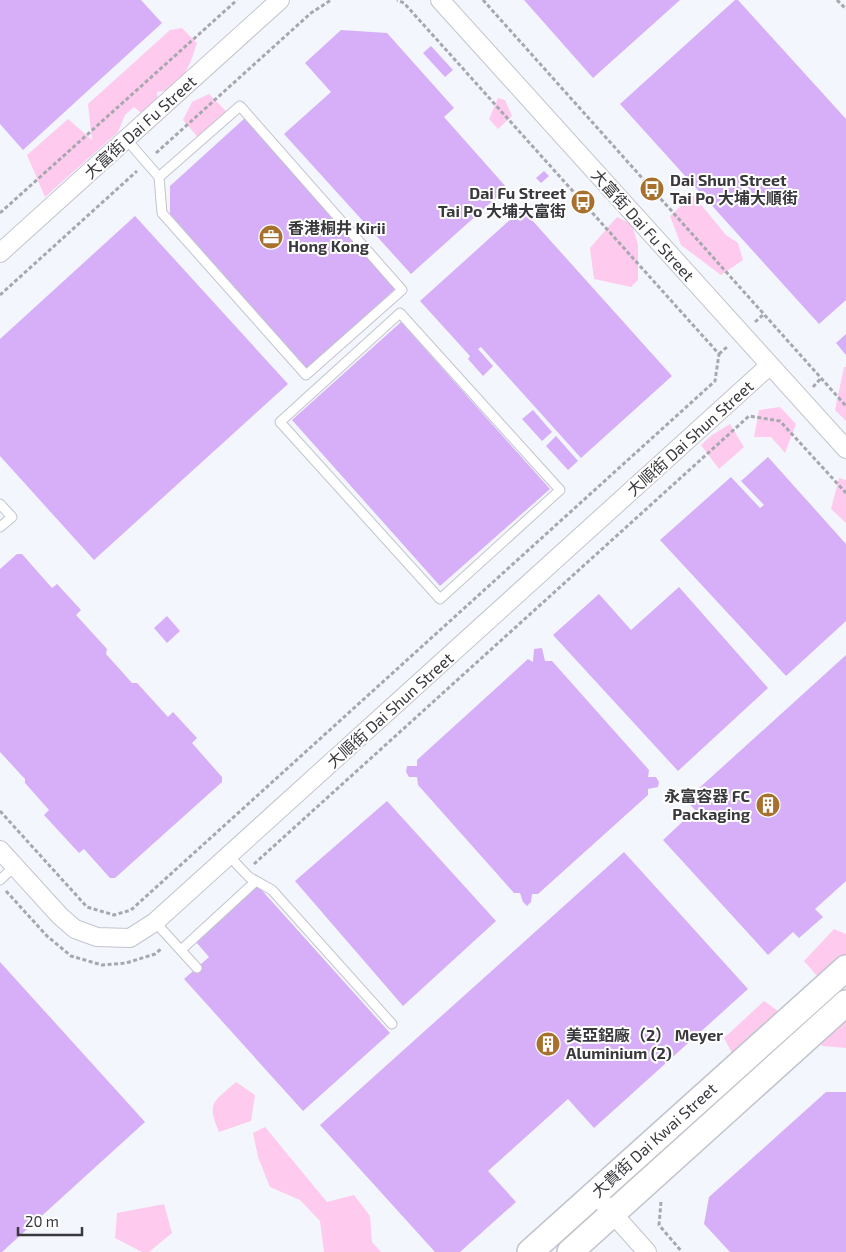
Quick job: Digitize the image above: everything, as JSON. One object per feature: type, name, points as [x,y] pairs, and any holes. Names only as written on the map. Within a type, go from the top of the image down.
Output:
[{"type":"street","name":"大富街 Dai Fu Street","points":[[0,253],[280,0]]},
{"type":"street","name":"大富街 Dai Fu Street","points":[[440,0],[846,449]]},
{"type":"street","name":"大順街 Dai Shun Street","points":[[0,850],[60,916],[75,929],[97,937],[130,938],[155,922],[229,856],[769,366]]},
{"type":"street","name":"大貴街 Dai Kwai Street","points":[[530,1252],[846,968]]},
{"type":"street","name":"大貴街 Dai Kwai Street","points":[[570,1252],[846,1003]]},
{"type":"street","points":[[595,1193],[647,1252]]},
{"type":"lane","points":[[126,140],[159,176],[162,213],[306,375],[402,290],[240,106],[159,176]]},
{"type":"lane","points":[[400,313],[560,490],[440,599],[280,422],[400,313]]},
{"type":"lane","points":[[0,504],[12,516],[0,527]]},
{"type":"lane","points":[[229,856],[249,877],[272,890],[392,1024]]},
{"type":"lane","points":[[0,880],[15,866]]},
{"type":"lane","points":[[180,950],[256,881]]},
{"type":"lane","points":[[155,922],[197,968]]},
{"type":"path","points":[[0,213],[237,0]]},
{"type":"path","points":[[0,295],[311,13],[331,0]]},
{"type":"path","points":[[0,811],[87,907],[114,915],[131,910],[715,381],[719,354],[404,3],[396,0]]},
{"type":"path","points":[[483,0],[846,406]]},
{"type":"path","points":[[837,0],[846,9]]},
{"type":"path","points":[[633,521],[749,416],[780,421],[846,493]]},
{"type":"path","points":[[668,1196],[661,1202],[659,1225],[682,1252]]},
{"type":"shaded area","points":[[182,28],[197,43],[184,75],[173,87],[157,92],[158,100],[145,116],[134,107],[125,115],[118,132],[45,197],[27,155],[68,119],[92,140],[88,104],[170,30]]},
{"type":"shaded area","points":[[209,94],[228,113],[202,142],[183,120],[192,102]]},
{"type":"shaded area","points":[[498,98],[505,100],[512,116],[498,129],[489,119]]},
{"type":"shaded area","points":[[693,195],[726,235],[738,243],[743,260],[721,275],[681,245],[670,216]]},
{"type":"shaded area","points":[[617,217],[632,224],[638,245],[638,280],[631,287],[594,279],[590,248]]},
{"type":"shaded area","points":[[844,367],[846,367],[846,421],[835,410]]},
{"type":"shaded area","points":[[780,407],[796,424],[785,453],[771,437],[754,437],[759,410]]},
{"type":"shaded area","points":[[730,424],[744,447],[719,469],[701,445],[712,435]]},
{"type":"shaded area","points":[[839,478],[846,480],[846,523],[831,509]]},
{"type":"shaded area","points":[[834,929],[846,934],[846,969],[825,985],[804,961]]},
{"type":"shaded area","points":[[846,1000],[846,1048],[822,1046],[817,1028]]},
{"type":"shaded area","points":[[764,1001],[781,1013],[739,1066],[724,1038]]},
{"type":"shaded area","points":[[236,1082],[255,1095],[251,1121],[219,1132],[213,1114],[214,1103]]},
{"type":"shaded area","points":[[265,1127],[327,1202],[354,1195],[370,1216],[372,1242],[381,1252],[324,1252],[320,1221],[300,1200],[270,1187],[258,1157],[253,1133]]},
{"type":"shaded area","points":[[164,1204],[172,1233],[149,1252],[142,1252],[115,1238],[117,1213]]},
{"type":"building","points":[[0,0],[141,0],[162,23],[23,150],[0,124]]},
{"type":"building","points":[[524,0],[680,0],[593,78]]},
{"type":"building","points":[[735,0],[738,0],[846,119],[846,300],[819,324],[620,104]]},
{"type":"building","points":[[341,30],[387,33],[454,108],[444,117],[507,188],[411,274],[284,134],[331,92],[305,63]]},
{"type":"building","points":[[431,46],[453,70],[445,77],[423,53]]},
{"type":"building","name":"香港桐井 Kirii Hong Kong","points":[[245,118],[396,288],[307,370],[170,214],[170,186]]},
{"type":"building","points":[[544,171],[549,176],[541,183],[536,178]]},
{"type":"building","points":[[522,209],[672,376],[581,458],[481,347],[478,349],[493,366],[483,376],[468,359],[470,356],[420,301]]},
{"type":"building","points":[[135,216],[288,384],[94,560],[0,456],[0,339]]},
{"type":"building","points":[[401,322],[550,489],[440,586],[292,420]]},
{"type":"building","points":[[846,334],[846,355],[836,343]]},
{"type":"building","points":[[533,410],[552,432],[542,441],[522,419]]},
{"type":"building","points":[[556,436],[578,461],[568,470],[546,446]]},
{"type":"building","points":[[768,457],[846,544],[846,621],[786,676],[660,540],[731,477],[760,508],[764,505],[741,481]]},
{"type":"building","points":[[17,554],[22,554],[52,588],[57,584],[81,610],[76,615],[107,649],[106,654],[132,683],[137,683],[168,717],[173,712],[197,738],[192,743],[222,777],[222,782],[115,878],[110,878],[84,849],[79,853],[44,815],[49,810],[25,783],[25,779],[0,752],[0,569]]},
{"type":"building","points":[[679,587],[768,688],[678,771],[553,635],[599,594],[631,630]]},
{"type":"building","points":[[167,616],[180,631],[167,643],[154,628]]},
{"type":"building","points":[[542,648],[545,661],[552,661],[649,770],[648,777],[656,777],[659,782],[658,787],[648,789],[648,795],[538,894],[532,894],[531,902],[527,906],[523,902],[520,893],[514,893],[418,785],[417,777],[409,777],[406,772],[407,766],[417,766],[417,760],[528,659],[533,662],[534,649]]},
{"type":"building","name":"永富容器 FC Packaging","points":[[846,655],[846,881],[815,909],[823,917],[799,938],[793,932],[768,955],[663,840],[695,810],[686,800]]},
{"type":"building","points":[[387,801],[496,921],[403,1006],[295,881]]},
{"type":"building","name":"美亞鋁廠（2） Meyer Aluminium (2)","points":[[624,852],[748,989],[594,1128],[568,1099],[488,1171],[516,1202],[460,1252],[435,1252],[320,1125]]},
{"type":"building","points":[[258,886],[390,1033],[303,1111],[184,979],[209,957],[196,942]]},
{"type":"building","points":[[0,962],[145,1122],[2,1252],[0,1252]]},
{"type":"building","points":[[826,1092],[846,1092],[846,1252],[730,1252],[704,1224],[709,1197]]},
{"type":"place","name":"Dai Shun Street Tai Po 大埔大順街","points":[[652,189]]},
{"type":"place","name":"Dai Fu Street Tai Po 大埔大富街","points":[[583,202]]},
{"type":"place","name":"香港桐井 Kirii Hong Kong","points":[[271,237]]},
{"type":"place","name":"永富容器 FC Packaging","points":[[768,805]]},
{"type":"place","name":"美亞鋁廠（2） Meyer Aluminium (2)","points":[[548,1044]]}]
